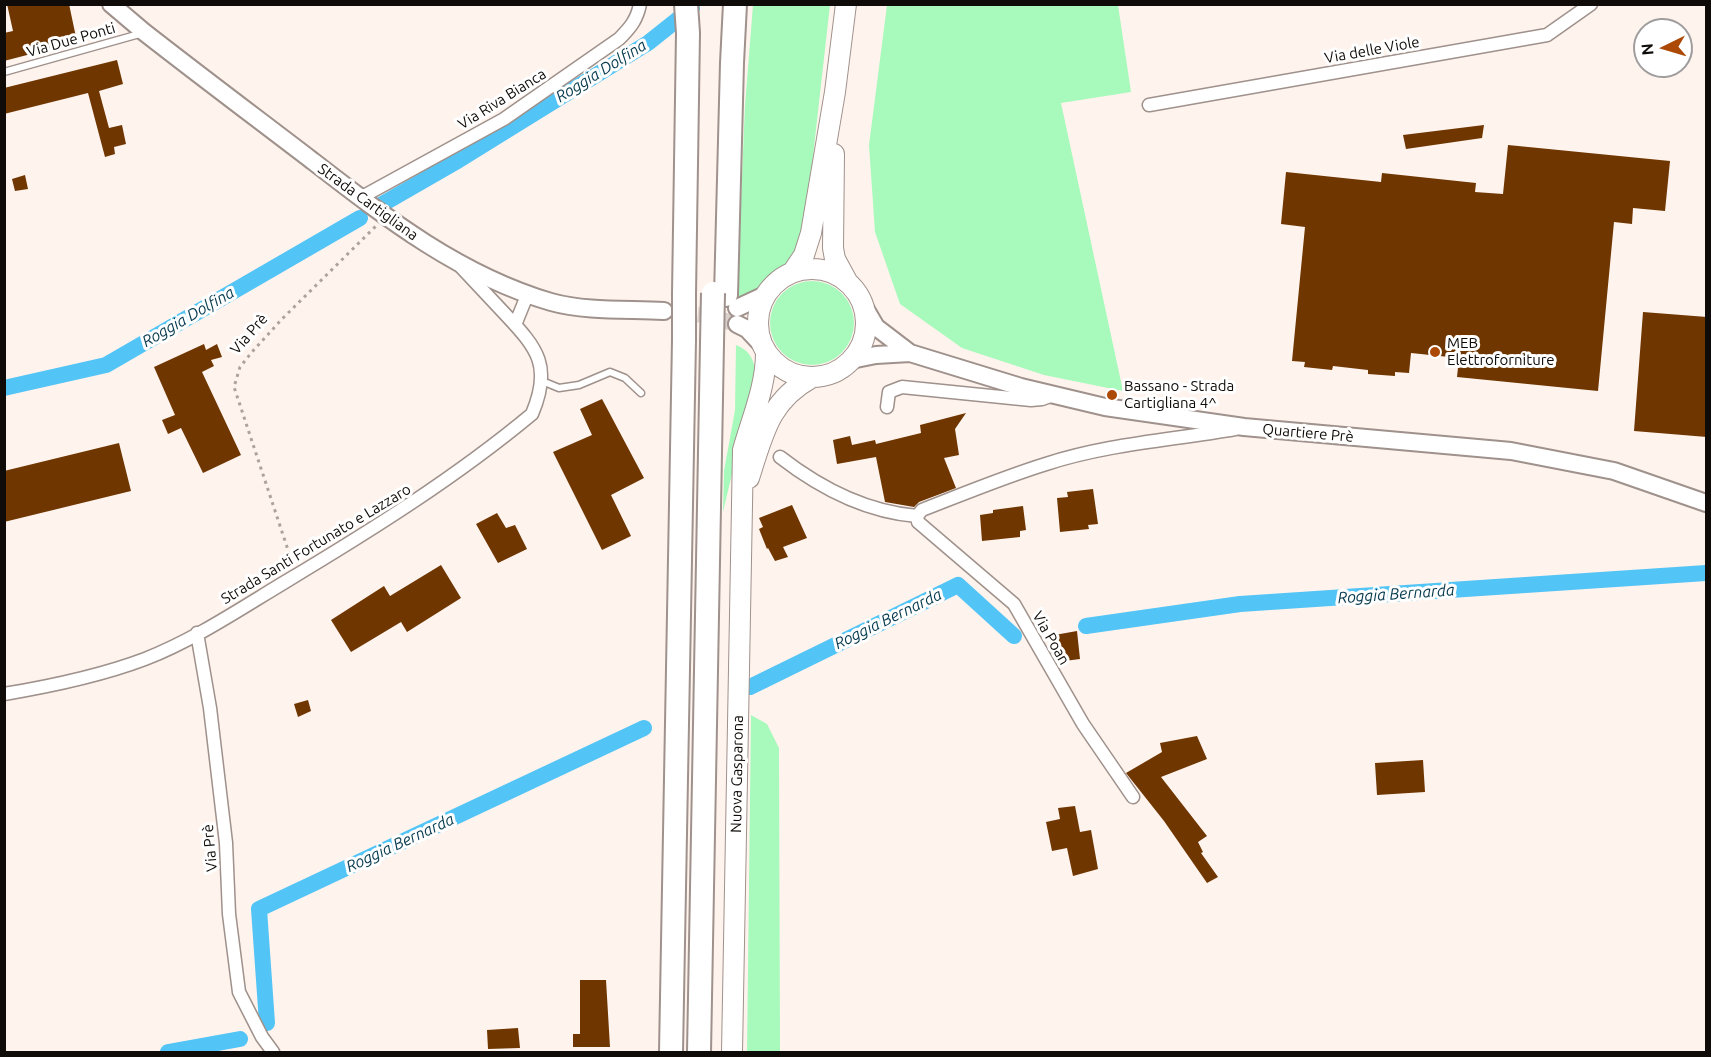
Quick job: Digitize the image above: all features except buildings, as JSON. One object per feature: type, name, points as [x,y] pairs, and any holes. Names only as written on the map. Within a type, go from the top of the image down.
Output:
[{"type":"highway","points":[[670,1053],[684,340],[688,33],[686,4]]},
{"type":"highway","points":[[699,1053],[709,491],[728,329],[730,110],[725,6]]},
{"type":"highway","points":[[725,6],[713,293],[728,329]]},
{"type":"main road","points":[[792,273],[804,255],[811,233],[835,92],[846,4]]},
{"type":"main road","points":[[835,92],[833,248],[835,259],[862,303],[866,318],[865,333],[860,348],[851,360]]},
{"type":"main road","points":[[765,295],[772,285],[792,273],[811,269],[831,272],[848,283]]},
{"type":"main road","name":"Nuova Gasparona","points":[[732,1053],[738,678],[744,495],[743,450],[754,408],[765,381],[764,348],[758,319],[765,295]]},
{"type":"main road","points":[[764,348],[778,366],[794,375],[811,378]]},
{"type":"main road","name":"Nuova Gasparona","points":[[744,495],[766,423],[787,395],[797,385],[811,378],[833,373],[851,360]]},
{"type":"street","name":"Strada Cartigliana","points":[[111,4],[144,32],[360,198],[386,217],[480,275],[570,306],[664,311]]},
{"type":"street","name":"Via Riva Bianca","points":[[360,198],[504,119],[619,39],[637,17],[640,4]]},
{"type":"street","name":"Via delle Viole","points":[[1149,105],[1547,35],[1591,4]]},
{"type":"street","name":"Strada Santi Fortunato e Lazzaro","points":[[4,694],[61,683],[135,662],[197,633],[297,575],[421,498],[532,414],[542,381],[537,353],[526,336],[457,262]]},
{"type":"street","points":[[515,325],[528,293]]},
{"type":"street","points":[[728,329],[765,295]]},
{"type":"street","name":"Quartiere Prè","points":[[862,303],[876,327],[910,353],[1021,387],[1105,407],[1244,427],[1511,451],[1614,471],[1707,503]]},
{"type":"street","points":[[728,329],[747,329],[764,348]]},
{"type":"street","name":"Quartiere Prè","points":[[851,360],[876,355],[910,353]]},
{"type":"street","points":[[887,407],[889,392],[902,387],[1031,400],[1042,399],[1053,394]]},
{"type":"street","points":[[780,457],[796,469],[856,502],[892,514],[917,516],[922,510],[1047,463],[1123,445],[1186,438],[1244,427]]},
{"type":"street","name":"Via Poan","points":[[917,516],[918,522],[1014,604],[1083,724],[1133,797]]},
{"type":"street","name":"Via Prè","points":[[197,633],[210,708],[223,820],[229,914],[239,992],[261,1037],[273,1053]]},
{"type":"lane","name":"Via Due Ponti","points":[[4,72],[144,32]]},
{"type":"lane","points":[[542,381],[559,388],[579,385],[610,372],[625,378],[641,393]]},
{"type":"path","name":"Via Prè","points":[[297,575],[234,387],[240,367],[252,352],[282,319],[386,217]]},
{"type":"green space","points":[[753,5],[830,5],[805,227],[792,264],[770,277],[749,296],[737,299],[745,105]]},
{"type":"green space","points":[[887,5],[1118,5],[1131,92],[1061,103],[1123,391],[1044,375],[962,348],[900,304],[875,232],[869,145]]},
{"type":"green space","points":[[804,281],[820,281],[836,288],[847,299],[854,315],[851,339],[842,353],[820,365],[804,365],[788,358],[777,347],[770,331],[770,315],[777,299],[788,288]]},
{"type":"green space","points":[[736,345],[750,356],[756,372],[723,512],[724,471],[735,410]]},
{"type":"green space","points":[[751,715],[767,724],[779,748],[780,1052],[747,1052]]},
{"type":"waterway","name":"Roggia Dolfina","points":[[379,206],[459,160],[648,43],[692,8]]},
{"type":"waterway","name":"Roggia Dolfina","points":[[4,388],[106,365],[360,218]]},
{"type":"waterway","name":"Roggia Bernarda","points":[[1086,626],[1240,604],[1706,573]]},
{"type":"waterway","name":"Roggia Bernarda","points":[[750,687],[958,585],[1014,636]]},
{"type":"waterway","name":"Roggia Bernarda","points":[[267,1023],[259,909],[644,728]]},
{"type":"waterway","name":"Roggia Bernarda","points":[[168,1052],[240,1039]]},
{"type":"tunnel","points":[[674,312],[704,315],[737,324]]},
{"type":"place","name":"MEB Elettroforniture","points":[[1435,352]]},
{"type":"place","name":"Bassano - Strada Cartigliana 4^","points":[[1112,395]]}]
